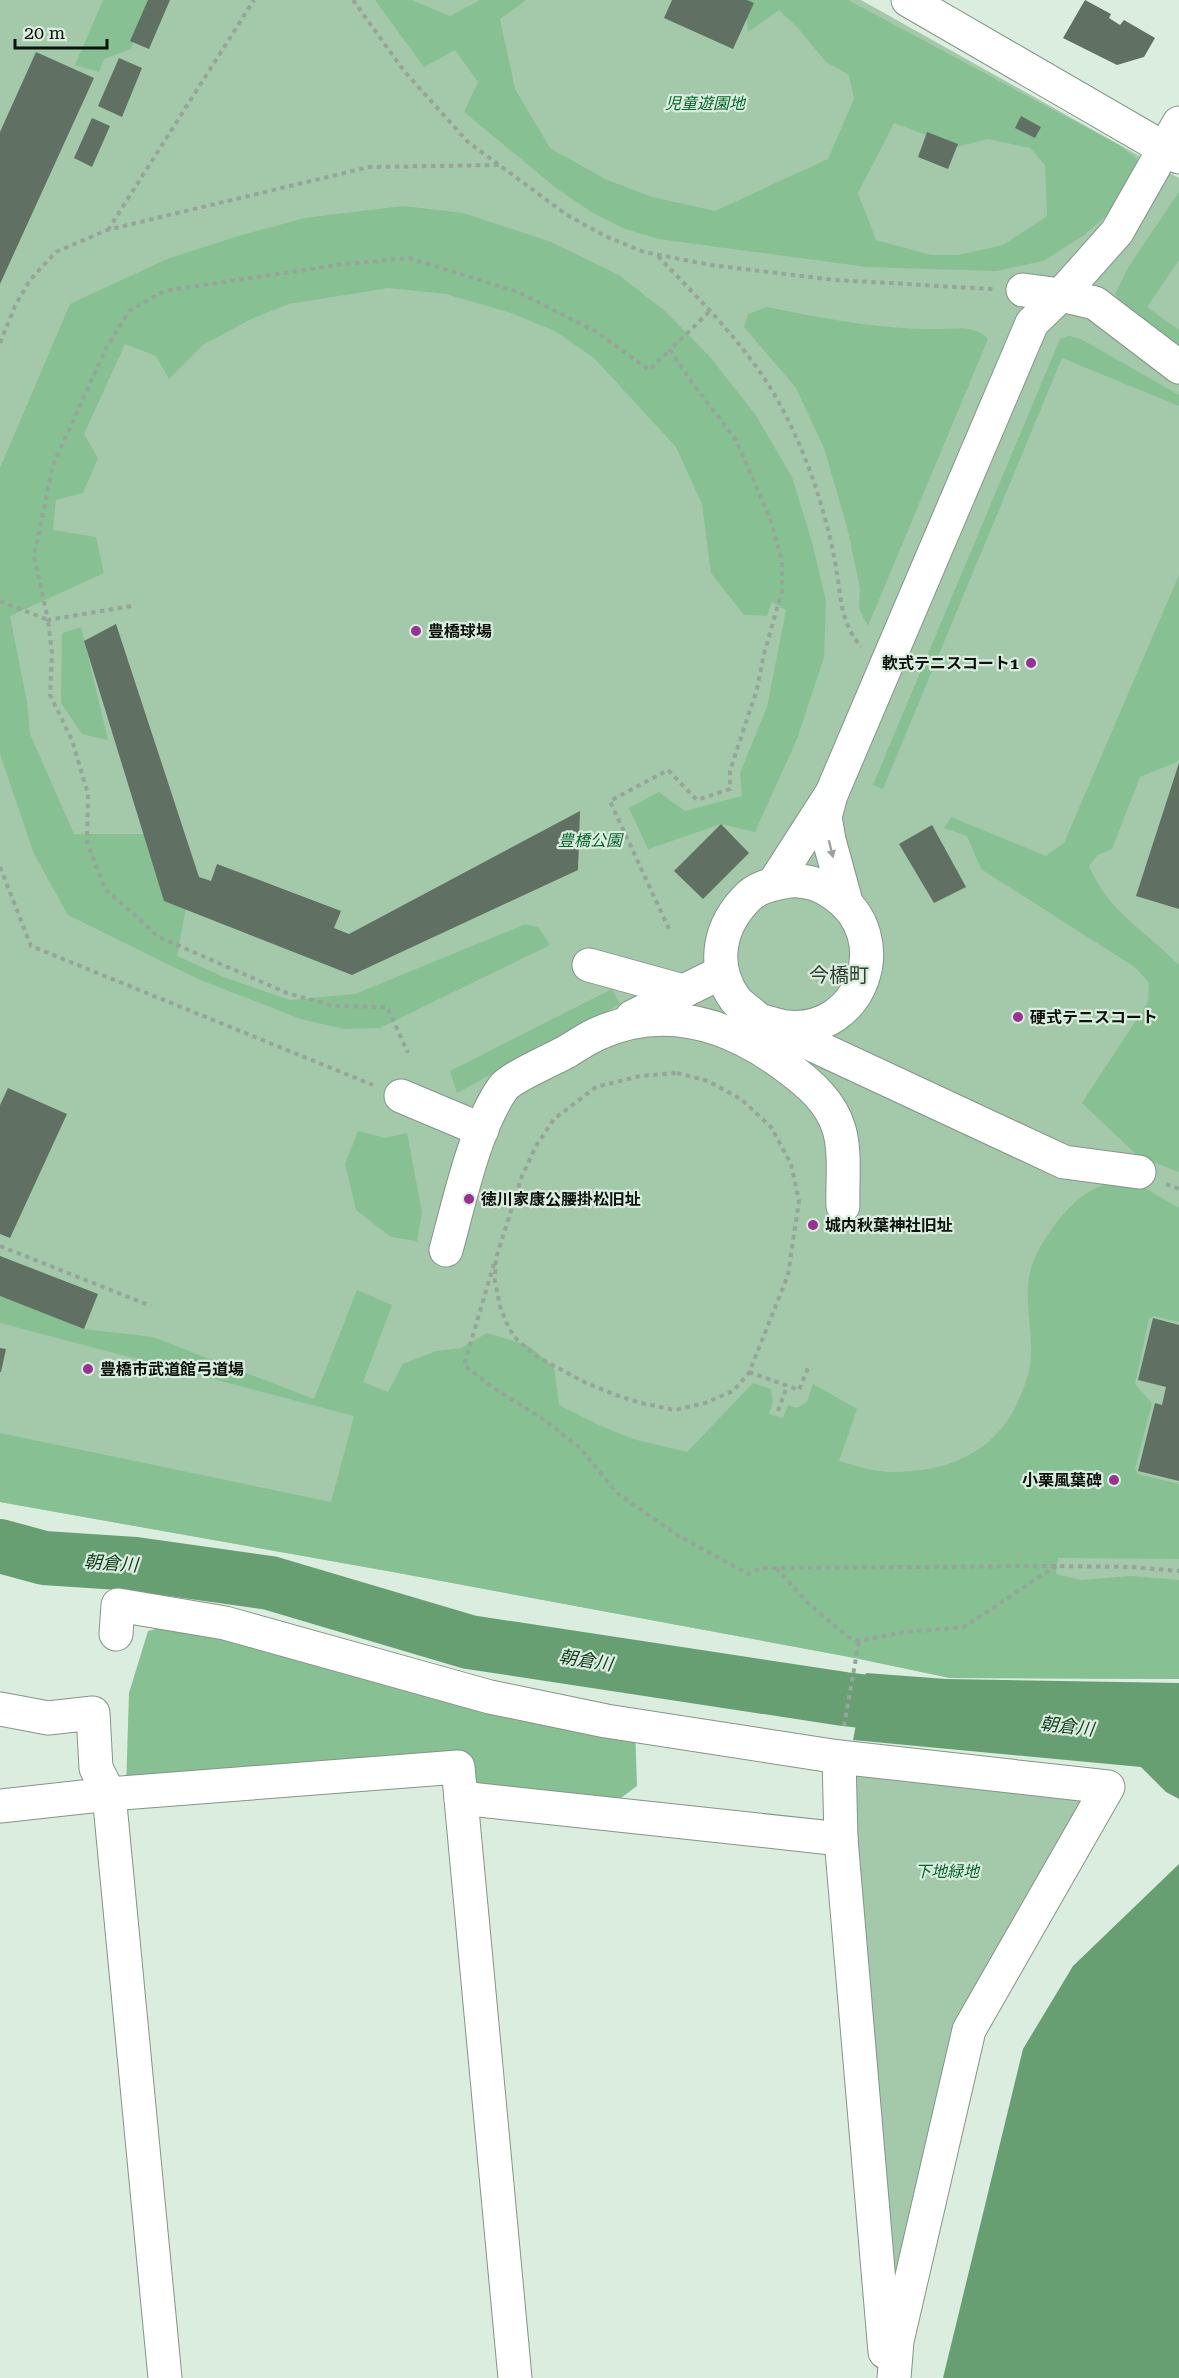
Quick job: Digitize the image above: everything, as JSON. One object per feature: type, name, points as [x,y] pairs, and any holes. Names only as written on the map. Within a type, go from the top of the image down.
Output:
[{"type":"street","points":[[846,902],[825,817],[831,795],[1032,323],[1061,295],[1117,232],[1174,143],[908,0]]},
{"type":"street","points":[[1023,290],[1061,295],[1095,303],[1179,368]]},
{"type":"street","points":[[774,883],[831,795]]},
{"type":"street","points":[[823,1100],[822,1081],[831,1053],[854,997],[866,974],[868,948],[861,922],[846,902],[824,887],[800,881],[774,883],[752,894],[733,912],[721,940],[722,972],[736,1000],[759,1020],[831,1053],[1065,1162],[1139,1172]]},
{"type":"street","points":[[589,965],[683,991]]},
{"type":"street","points":[[446,1250],[472,1158],[491,1108],[504,1085],[722,972]]},
{"type":"street","points":[[759,1020],[785,1027],[811,1026],[835,1016],[854,997]]},
{"type":"street","points":[[599,1034],[635,1022],[668,1019],[716,1027],[758,1047],[804,1080],[823,1100],[835,1120],[841,1141],[843,1206]]},
{"type":"street","points":[[401,1096],[483,1130]]},
{"type":"street","points":[[116,1634],[118,1605],[225,1623],[490,1697],[606,1721],[841,1745],[1108,1787],[969,2030],[897,2341],[894,2378]]},
{"type":"street","points":[[0,1709],[48,1718],[93,1713],[96,1768],[109,1794],[165,2378]]},
{"type":"street","points":[[841,1745],[841,1839],[887,2378]]},
{"type":"street","points":[[0,1806],[109,1794],[458,1767],[515,2378]]},
{"type":"street","points":[[461,1798],[841,1839]]},
{"type":"path","points":[[107,230],[254,0]]},
{"type":"path","points":[[353,0],[404,71],[468,142],[567,215],[605,236],[657,255],[722,266],[835,280],[944,288],[1023,290]]},
{"type":"path","points":[[0,343],[15,306],[30,280],[56,252],[107,230],[369,167],[500,165]]},
{"type":"path","points":[[657,255],[753,361],[778,402],[805,456],[831,544],[842,611],[848,631],[866,654]]},
{"type":"path","points":[[408,1053],[387,1007],[334,1006],[277,988],[159,937],[105,889],[87,842],[88,794],[72,740],[50,695],[52,653],[48,620],[34,556],[53,465],[106,348],[129,310],[164,291],[344,264],[409,258],[518,292],[597,332],[649,370],[710,311]]},
{"type":"path","points":[[669,929],[609,801],[668,770],[697,800],[730,789],[730,771],[758,689],[764,654],[782,591],[782,562],[771,521],[736,440],[670,350]]},
{"type":"path","points":[[0,601],[48,620],[131,606]]},
{"type":"path","points":[[0,867],[31,946],[401,1096]]},
{"type":"path","points":[[496,1258],[495,1281],[500,1306],[514,1337],[536,1356],[586,1383],[641,1403],[675,1410],[705,1403],[733,1391],[749,1372],[788,1275],[799,1201],[791,1164],[771,1127],[741,1099],[708,1081],[677,1073],[640,1076],[596,1087],[554,1119],[536,1146],[522,1176],[496,1258],[464,1365],[492,1387],[546,1421],[580,1448],[617,1494],[677,1535],[748,1574],[761,1568],[1057,1566],[1132,1567],[1179,1571]]},
{"type":"path","points":[[0,1246],[151,1306]]},
{"type":"path","points":[[749,1372],[799,1390],[808,1368]]},
{"type":"path","points":[[778,1411],[787,1386]]},
{"type":"path","points":[[776,1568],[809,1604],[848,1637],[859,1641],[904,1632],[964,1627],[1057,1566]]},
{"type":"path","points":[[841,1745],[859,1641]]},
{"type":"green space","name":"豊橋公園","points":[[0,0],[861,0],[1179,178],[1179,1679],[950,1678],[855,1658],[393,1572],[0,1502]]},
{"type":"green space","name":"下地緑地","points":[[839,1757],[1108,1787],[969,2030],[897,2341]]},
{"type":"shaded area","points":[[103,0],[149,0],[131,49],[104,59],[99,72],[75,65]]},
{"type":"shaded area","points":[[375,0],[412,0],[450,16],[480,0],[526,0],[500,19],[515,89],[550,148],[607,180],[652,197],[715,211],[828,159],[854,99],[849,75],[826,62],[798,28],[779,10],[748,32],[746,0],[848,0],[1119,145],[1138,160],[1114,209],[1083,236],[1043,261],[996,271],[867,267],[659,239],[625,229],[593,213],[556,188],[464,112],[478,82],[455,50],[424,67]],"holes":[[[894,123],[957,147],[988,139],[1030,148],[1045,165],[1047,216],[1003,245],[958,255],[931,255],[876,240],[858,193]]]},
{"type":"shaded area","points":[[1179,192],[1179,260],[1147,307],[1179,330],[1179,345],[1125,307],[1115,294],[1129,266]]},
{"type":"shaded area","points":[[403,206],[463,213],[551,242],[619,275],[666,312],[710,357],[755,414],[792,477],[812,542],[826,601],[824,657],[797,739],[755,832],[721,824],[648,849],[629,808],[659,792],[685,811],[742,796],[740,773],[767,707],[786,610],[772,602],[767,616],[744,615],[711,573],[702,504],[676,447],[594,358],[555,331],[511,313],[446,294],[388,288],[289,304],[249,320],[203,345],[169,379],[156,356],[125,344],[84,434],[98,458],[83,493],[56,500],[53,530],[96,537],[104,573],[10,616],[27,702],[30,734],[74,834],[158,834],[186,907],[177,956],[226,978],[290,1000],[355,994],[526,924],[539,928],[550,945],[380,1028],[344,1029],[301,1019],[200,980],[68,915],[34,854],[0,754],[0,468],[70,304],[167,259],[238,236],[305,218]]},
{"type":"shaded area","points":[[767,307],[872,325],[915,329],[971,329],[988,339],[868,626],[859,609],[860,588],[847,527],[824,448],[796,388],[744,327],[748,314]]},
{"type":"shaded area","points":[[1069,336],[1081,339],[1179,395],[1179,406],[1062,358],[883,789],[873,785],[1060,339]]},
{"type":"shaded area","points":[[1179,575],[1179,761],[1140,777],[1112,849],[1098,855],[1089,866],[1097,882],[1117,909],[1179,965],[1179,1172],[1139,1157],[1082,1103],[1148,1002],[1149,983],[1136,968],[981,869],[967,836],[944,828],[951,817],[1046,856],[1064,843]]},
{"type":"shaded area","points":[[81,627],[108,740],[82,734],[61,703],[62,633]]},
{"type":"shaded area","points":[[612,989],[620,1004],[457,1093],[450,1071]]},
{"type":"shaded area","points":[[358,1131],[385,1138],[407,1133],[422,1212],[417,1241],[391,1237],[356,1210],[345,1164]]},
{"type":"shaded area","points":[[1125,1176],[1179,1208],[1179,1322],[1154,1316],[1149,1319],[1135,1384],[1152,1403],[1135,1469],[1138,1474],[1179,1484],[1179,1559],[1058,1558],[1056,1574],[1081,1580],[1131,1576],[1179,1580],[1179,1679],[950,1678],[855,1658],[393,1572],[0,1502],[0,1433],[331,1502],[354,1416],[0,1323],[0,1296],[84,1329],[153,1337],[314,1399],[357,1290],[392,1305],[363,1382],[388,1392],[403,1364],[436,1351],[461,1348],[487,1333],[529,1346],[554,1367],[559,1405],[633,1439],[687,1452],[753,1383],[771,1389],[773,1402],[769,1414],[783,1418],[788,1405],[797,1408],[807,1402],[813,1384],[857,1409],[839,1461],[885,1472],[912,1471],[949,1464],[966,1457],[995,1436],[1017,1404],[1030,1365],[1029,1277],[1036,1256],[1048,1235],[1079,1199]]},
{"type":"shaded area","points":[[171,1625],[635,1725],[637,1786],[601,1813],[461,1798],[459,1767],[126,1789],[129,1693],[148,1631]]},
{"type":"water","points":[[866,1673],[946,1679],[1179,1683],[1179,1799],[1166,1792],[1141,1767],[853,1740]]},
{"type":"water","points":[[1179,1864],[1179,2378],[943,2378],[1023,2049],[1073,1966]]},
{"type":"building","points":[[148,0],[170,0],[149,49],[130,41]]},
{"type":"building","points":[[672,0],[747,0],[754,3],[733,49],[664,18]]},
{"type":"building","points":[[1085,0],[1111,14],[1109,18],[1120,25],[1124,20],[1155,38],[1144,57],[1117,65],[1063,38]]},
{"type":"building","points":[[36,52],[94,78],[0,284],[0,132]]},
{"type":"building","points":[[119,58],[142,68],[122,117],[98,106]]},
{"type":"building","points":[[1021,116],[1041,127],[1035,138],[1015,128]]},
{"type":"building","points":[[92,118],[110,126],[92,167],[74,158]]},
{"type":"building","points":[[927,132],[958,144],[948,169],[918,157]]},
{"type":"building","points":[[116,624],[199,877],[211,881],[217,864],[341,911],[334,928],[349,934],[580,811],[578,870],[352,975],[164,901],[84,641]]},
{"type":"building","points":[[1179,763],[1179,909],[1136,896]]},
{"type":"building","points":[[721,824],[749,853],[703,899],[674,871]]},
{"type":"building","points":[[932,825],[966,887],[934,903],[899,844]]},
{"type":"building","points":[[8,1088],[67,1114],[10,1238],[0,1234],[0,1105]]},
{"type":"building","points":[[0,1256],[98,1294],[84,1329],[0,1296]]},
{"type":"building","points":[[1153,1318],[1179,1325],[1179,1481],[1138,1471],[1155,1403],[1162,1405],[1166,1387],[1138,1380]]},
{"type":"building","points":[[0,1348],[6,1349],[1,1372],[0,1372]]},
{"type":"waterway","name":"朝倉川","points":[[0,1546],[44,1558],[135,1564],[270,1583],[469,1642],[844,1699],[935,1710]]},
{"type":"place","name":"豊橋球場","points":[[416,631]]},
{"type":"place","name":"軟式テニスコート1","points":[[1031,663]]},
{"type":"place","name":"硬式テニスコート","points":[[1018,1017]]},
{"type":"place","name":"徳川家康公腰掛松旧址","points":[[469,1199]]},
{"type":"place","name":"城内秋葉神社旧址","points":[[813,1225]]},
{"type":"place","name":"豊橋市武道館弓道場","points":[[88,1369]]},
{"type":"place","name":"小栗風葉碑","points":[[1114,1480]]},
{"type":"district","name":"今橋町","points":[[839,975]]},
{"type":"park label","name":"児童遊園地","points":[[705,103]]}]
